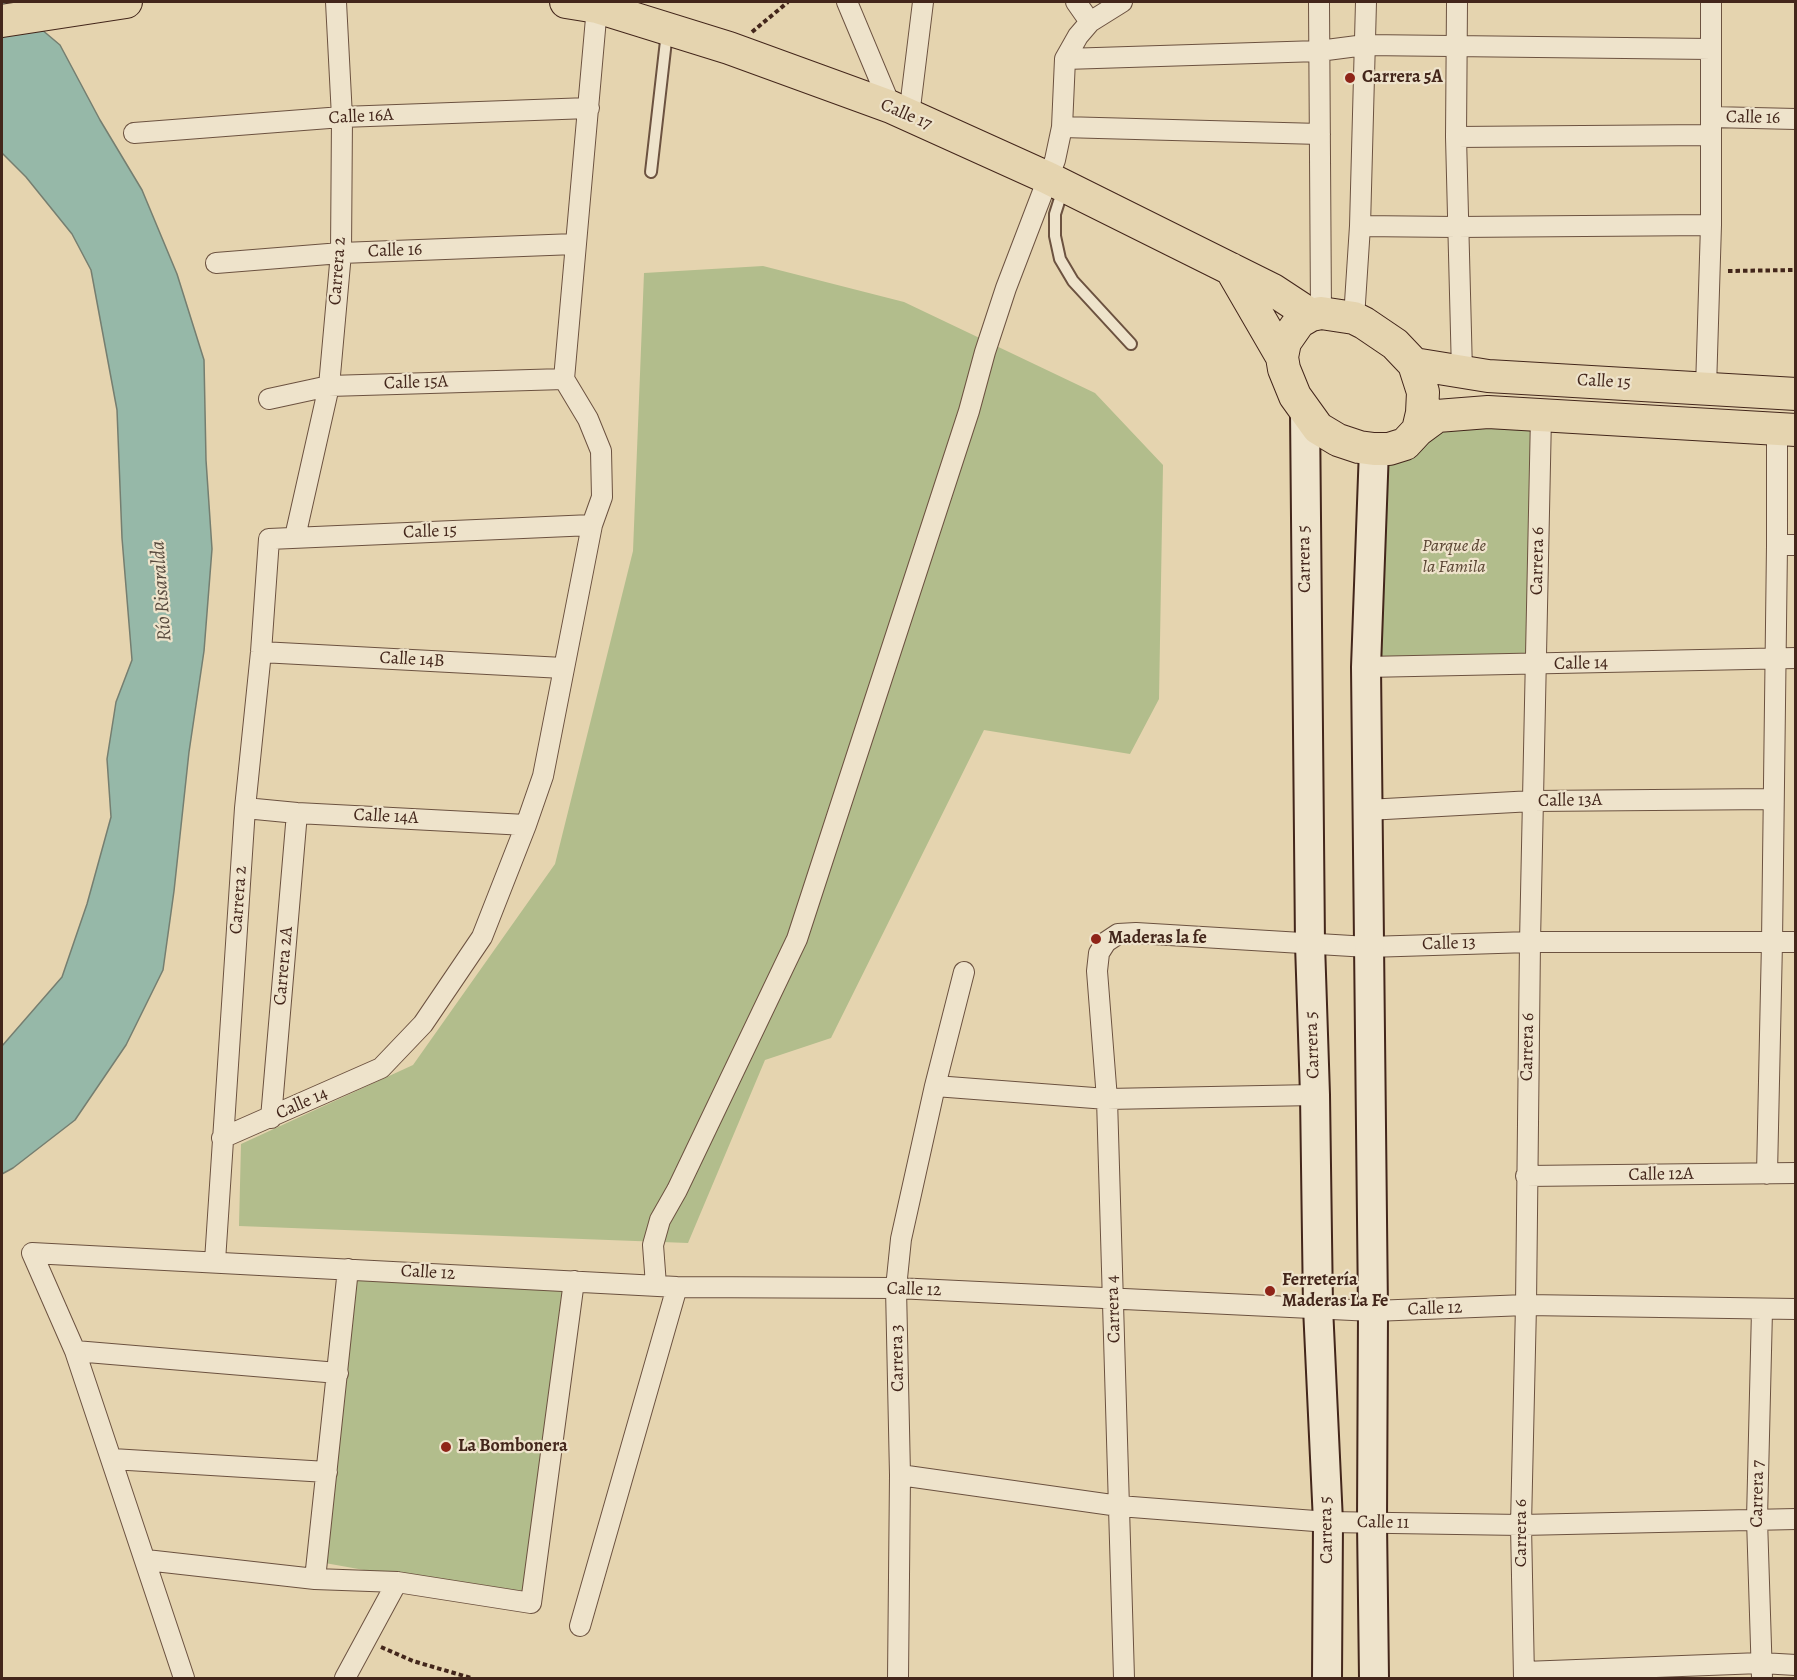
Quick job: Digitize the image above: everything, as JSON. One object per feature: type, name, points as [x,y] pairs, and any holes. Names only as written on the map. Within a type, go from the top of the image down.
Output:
[{"type":"main road","points":[[2,21],[120,2]]},
{"type":"main road","name":"Calle 17","points":[[566,2],[597,7],[729,48],[900,112],[1056,182],[1231,268],[1316,314]]},
{"type":"main road","points":[[1231,268],[1282,357],[1289,382],[1305,411],[1318,428],[1338,440],[1374,449],[1389,449],[1405,444],[1418,429],[1422,413],[1423,392],[1414,364],[1395,344],[1354,318],[1316,314],[1299,322],[1284,342],[1282,357]]},
{"type":"main road","name":"Calle 15","points":[[1414,364],[1488,376],[1796,394]]},
{"type":"main road","name":"Carrera 5","points":[[1305,411],[1310,944],[1318,1307],[1328,1522],[1327,1678]]},
{"type":"main road","name":"Calle 15","points":[[1418,429],[1437,416],[1488,412],[1786,430]]},
{"type":"main road","points":[[1374,449],[1366,667],[1373,1311],[1374,1678]]},
{"type":"street","name":"Carrera 2","points":[[295,537],[329,386],[340,253],[342,117],[336,2]]},
{"type":"street","points":[[846,2],[900,112]]},
{"type":"street","points":[[900,112],[923,2]]},
{"type":"street","points":[[1076,2],[1090,22]]},
{"type":"street","points":[[656,1286],[653,1245],[660,1220],[677,1190],[797,939],[969,411],[999,309],[1056,182],[1055,160],[1062,127],[1065,59],[1078,36],[1090,22],[1122,2]]},
{"type":"street","points":[[1316,314],[1320,134],[1319,2]]},
{"type":"street","points":[[1354,318],[1360,226],[1366,2]]},
{"type":"street","points":[[1457,2],[1457,227],[1462,372]]},
{"type":"street","points":[[1706,388],[1711,225],[1711,2]]},
{"type":"street","points":[[526,825],[543,776],[592,525],[602,497],[602,451],[588,419],[564,379],[597,7]]},
{"type":"street","points":[[1065,59],[1319,51],[1365,45],[1711,49]]},
{"type":"street","name":"Calle 16A","points":[[134,134],[342,117],[589,108]]},
{"type":"street","name":"Calle 16","points":[[1456,136],[1711,126],[1796,119]]},
{"type":"street","points":[[1062,127],[1320,134]]},
{"type":"street","points":[[1360,226],[1711,225]]},
{"type":"street","name":"Calle 16","points":[[216,262],[340,253],[575,244]]},
{"type":"street","name":"Calle 15A","points":[[269,399],[329,386],[564,379]]},
{"type":"street","name":"Carrera 6","points":[[1524,1675],[1521,1525],[1541,416]]},
{"type":"street","points":[[1767,1174],[1772,942],[1774,660],[1786,545],[1786,430]]},
{"type":"street","name":"Calle 15","points":[[269,539],[592,525]]},
{"type":"street","name":"Carrera 2","points":[[215,1261],[246,808],[269,539]]},
{"type":"street","name":"Calle 14B","points":[[261,652],[563,668]]},
{"type":"street","name":"Calle 14","points":[[1366,667],[1796,658]]},
{"type":"street","name":"Calle 13A","points":[[1367,810],[1533,801],[1773,799]]},
{"type":"street","name":"Calle 14A","points":[[246,808],[297,813],[526,825]]},
{"type":"street","name":"Carrera 2A","points":[[271,1118],[297,813]]},
{"type":"street","name":"Calle 14","points":[[222,1138],[381,1068],[423,1024],[482,937],[526,825]]},
{"type":"street","name":"Calle 13","points":[[1106,942],[1118,934],[1136,933],[1368,947],[1530,942],[1796,942]]},
{"type":"street","name":"Carrera 4","points":[[1106,942],[1099,953],[1096,971],[1107,1099],[1124,1678]]},
{"type":"street","name":"Carrera 3","points":[[898,1678],[900,1475],[896,1288],[901,1239],[935,1086],[964,972]]},
{"type":"street","points":[[935,1086],[1107,1099],[1315,1095]]},
{"type":"street","name":"Calle 12A","points":[[1526,1176],[1796,1173]]},
{"type":"street","name":"Calle 12","points":[[75,1351],[32,1253],[677,1287],[896,1288],[1373,1311],[1526,1305],[1796,1309]]},
{"type":"street","points":[[315,1579],[348,1269]]},
{"type":"street","points":[[146,1560],[315,1579],[397,1582],[531,1603],[574,1281]]},
{"type":"street","points":[[580,1626],[677,1287]]},
{"type":"street","name":"Carrera 7","points":[[1762,1310],[1757,1519],[1762,1671]]},
{"type":"street","points":[[184,1678],[75,1351],[338,1373]]},
{"type":"street","points":[[112,1459],[327,1472]]},
{"type":"street","name":"Calle 11","points":[[900,1475],[1119,1506],[1328,1522],[1521,1525],[1796,1519]]},
{"type":"street","points":[[345,1678],[397,1582]]},
{"type":"street","points":[[1524,1675],[1762,1671],[1796,1665]]},
{"type":"lane","points":[[651,172],[667,28]]},
{"type":"lane","points":[[1056,182],[1055,236],[1060,259],[1073,281],[1131,344]]},
{"type":"path","points":[[752,32],[788,2]]},
{"type":"path","points":[[1709,271],[1796,270]]},
{"type":"path","points":[[366,1641],[413,1660],[471,1678]]},
{"type":"green space","points":[[763,266],[904,302],[1095,393],[1163,465],[1159,699],[1130,754],[984,730],[831,1038],[765,1060],[688,1243],[239,1226],[241,1144],[413,1065],[555,864],[633,551],[644,273]]},
{"type":"green space","name":"Parque de la Famila","points":[[1541,416],[1535,665],[1366,667],[1374,449],[1418,430]]},
{"type":"green space","points":[[357,1276],[570,1284],[526,1599],[325,1563]]},
{"type":"water","name":"Río Risaralda","points":[[2,2],[9,2],[60,45],[100,120],[142,190],[177,274],[204,360],[206,460],[212,549],[204,651],[189,752],[163,970],[126,1045],[75,1120],[2,1174],[2,1046],[62,977],[87,904],[111,817],[107,759],[116,702],[132,660],[122,538],[117,410],[91,270],[72,234],[26,177],[2,153]]},
{"type":"place","name":"Carrera 5A","points":[[1350,78]]},
{"type":"place","name":"Maderas la fe","points":[[1096,939]]},
{"type":"place","name":"Ferretería Maderas La Fe","points":[[1270,1291]]},
{"type":"place","name":"La Bombonera","points":[[446,1447]]}]
